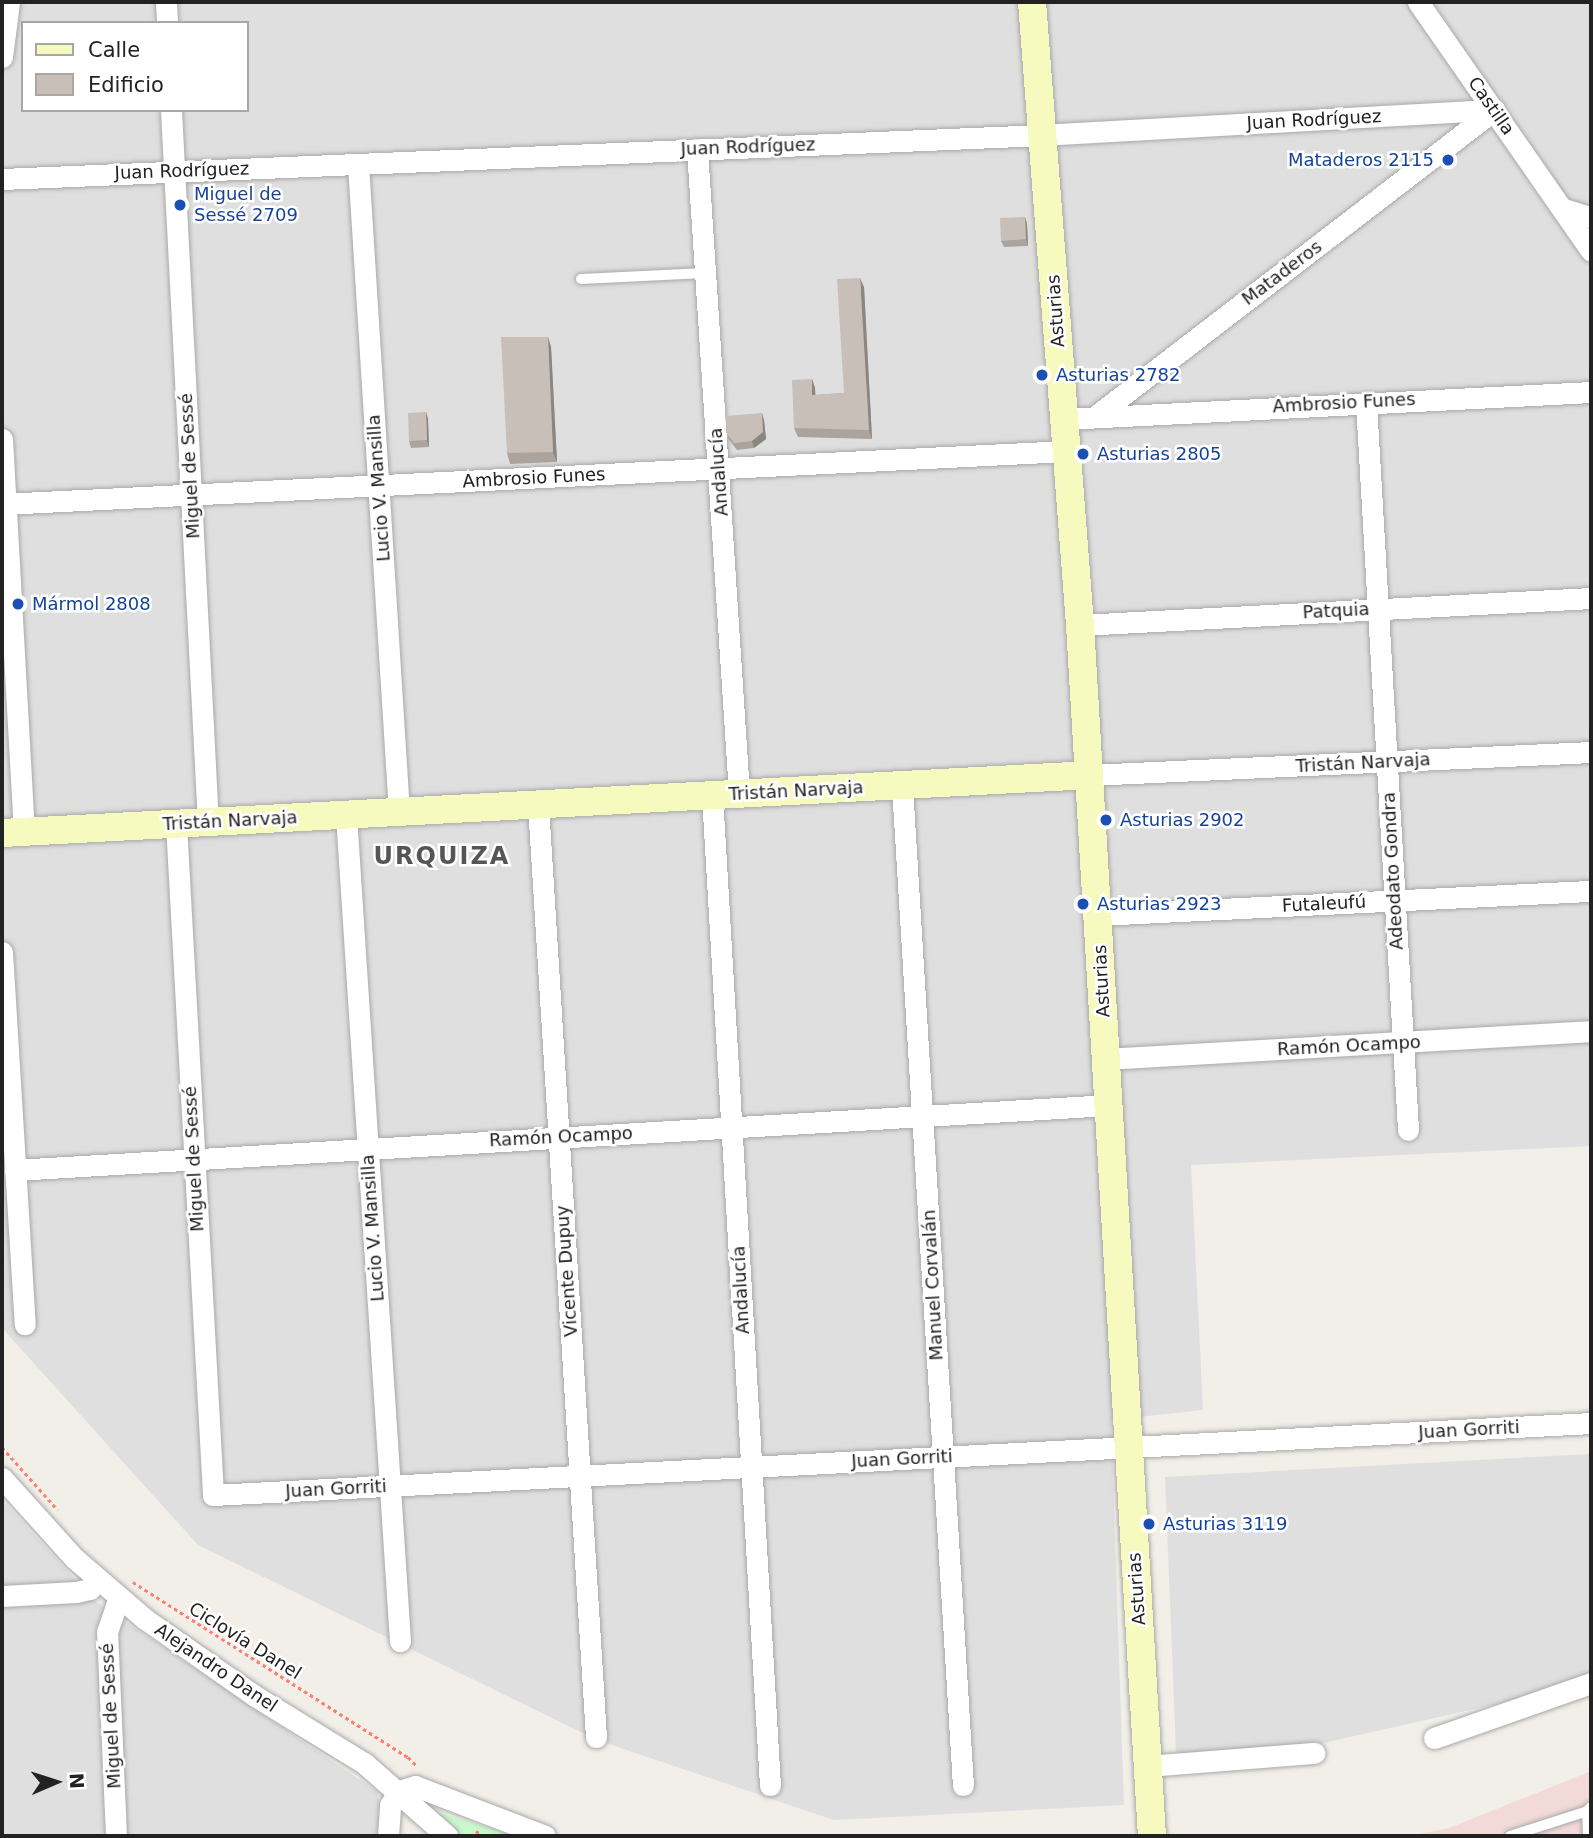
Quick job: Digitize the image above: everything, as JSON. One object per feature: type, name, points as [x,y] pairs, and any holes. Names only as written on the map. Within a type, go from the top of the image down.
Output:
[{"type":"street","points":[[2,57],[9,2]]},
{"type":"street","points":[[166,2],[167,21]]},
{"type":"street","name":"Asturias","points":[[1032,2],[1080,625],[1127,1447],[1152,1825]]},
{"type":"street","name":"Castilla","points":[[1418,2],[1591,251]]},
{"type":"street","name":"Juan Rodríguez","points":[[2,179],[1042,135],[1494,110]]},
{"type":"street","name":"Mataderos","points":[[1097,415],[1494,110]]},
{"type":"street","name":"Miguel de Sessé","points":[[171,112],[208,822]]},
{"type":"street","name":"Andalucía","points":[[697,149],[719,469],[731,1127],[770,1785]]},
{"type":"street","name":"Lucio V. Mansilla","points":[[358,164],[399,812]]},
{"type":"street","points":[[1564,209],[1591,217]]},
{"type":"street","name":"Ambrosio Funes","points":[[1097,415],[1591,392]]},
{"type":"street","name":"Adeodato Gondra","points":[[1366,402],[1408,1130]]},
{"type":"street","points":[[1064,419],[1097,415]]},
{"type":"street","points":[[2,439],[13,832]]},
{"type":"street","name":"Ambrosio Funes","points":[[4,504],[1067,451]]},
{"type":"street","name":"Patquia","points":[[1080,625],[1591,598]]},
{"type":"street","name":"Tristán Narvaja","points":[[13,832],[1089,775],[1591,752]]},
{"type":"street","name":"Manuel Corvalán","points":[[902,786],[963,1785]]},
{"type":"street","name":"Vicente Dupuy","points":[[538,805],[596,1737]]},
{"type":"street","name":"Lucio V. Mansilla","points":[[346,815],[400,1641]]},
{"type":"street","name":"Miguel de Sessé","points":[[176,824],[213,1495]]},
{"type":"street","name":"Futaleufú","points":[[1098,915],[1591,891]]},
{"type":"street","points":[[2,953],[25,1324]]},
{"type":"street","name":"Ramón Ocampo","points":[[1106,1059],[1403,1044],[1591,1031]]},
{"type":"street","name":"Ramón Ocampo","points":[[15,1170],[1108,1105]]},
{"type":"street","name":"Juan Gorriti","points":[[213,1495],[1591,1423]]},
{"type":"street","name":"Alejandro Danel","points":[[2,1478],[119,1598],[189,1651],[364,1763],[447,1836]]},
{"type":"street","points":[[2,1596],[76,1592],[90,1589],[97,1578]]},
{"type":"street","name":"Miguel de Sessé","points":[[116,1836],[107,1632],[119,1598]]},
{"type":"street","points":[[1434,1738],[1591,1683]]},
{"type":"street","points":[[1148,1766],[1314,1753]]},
{"type":"street","points":[[388,1836],[390,1805],[398,1791],[407,1786],[430,1791],[545,1836]]},
{"type":"lane","points":[[581,279],[705,273]]},
{"type":"lane","points":[[1510,1836],[1590,1809],[1588,1836]]},
{"type":"path","points":[[2,1447],[59,1511]]},
{"type":"path","name":"Ciclovía Danel","points":[[123,1575],[408,1757],[430,1791]]},
{"type":"path","points":[[473,1829],[484,1836]]},
{"type":"shaded area","points":[[2,2],[1591,2],[1591,1146],[1191,1165],[1203,1410],[1111,1420],[1124,1805],[834,1820],[597,1740],[198,1545],[2,1328]]},
{"type":"shaded area","points":[[1591,1454],[1591,1675],[1519,1699],[1177,1776],[1165,1477]]},
{"type":"shaded area","points":[[2,1500],[96,1602],[378,1792],[380,1836],[2,1836]]},
{"type":"shaded area","points":[[1591,1771],[1591,1836],[1409,1836],[1449,1828]]},
{"type":"green space","points":[[433,1811],[517,1836],[463,1836]]},
{"type":"building","points":[[1025,217],[1026,239],[1001,241],[1000,218]]},
{"type":"building","points":[[860,278],[869,430],[794,428],[792,380],[812,379],[812,395],[844,393],[837,279]]},
{"type":"building","points":[[501,337],[548,337],[553,452],[507,453]]},
{"type":"building","points":[[426,412],[427,440],[409,441],[408,413]]},
{"type":"building","points":[[762,413],[763,432],[752,441],[734,443],[727,434],[725,416]]},
{"type":"place","name":"Mataderos 2115","points":[[1448,160]]},
{"type":"place","name":"Miguel de Sessé 2709","points":[[180,205]]},
{"type":"place","name":"Asturias 2782","points":[[1042,375]]},
{"type":"place","name":"Asturias 2805","points":[[1083,454]]},
{"type":"place","name":"Mármol 2808","points":[[18,604]]},
{"type":"place","name":"Asturias 2902","points":[[1106,820]]},
{"type":"place","name":"Asturias 2923","points":[[1083,904]]},
{"type":"place","name":"Asturias 3119","points":[[1149,1524]]},
{"type":"district","name":"URQUIZA","points":[[442,857]]}]
